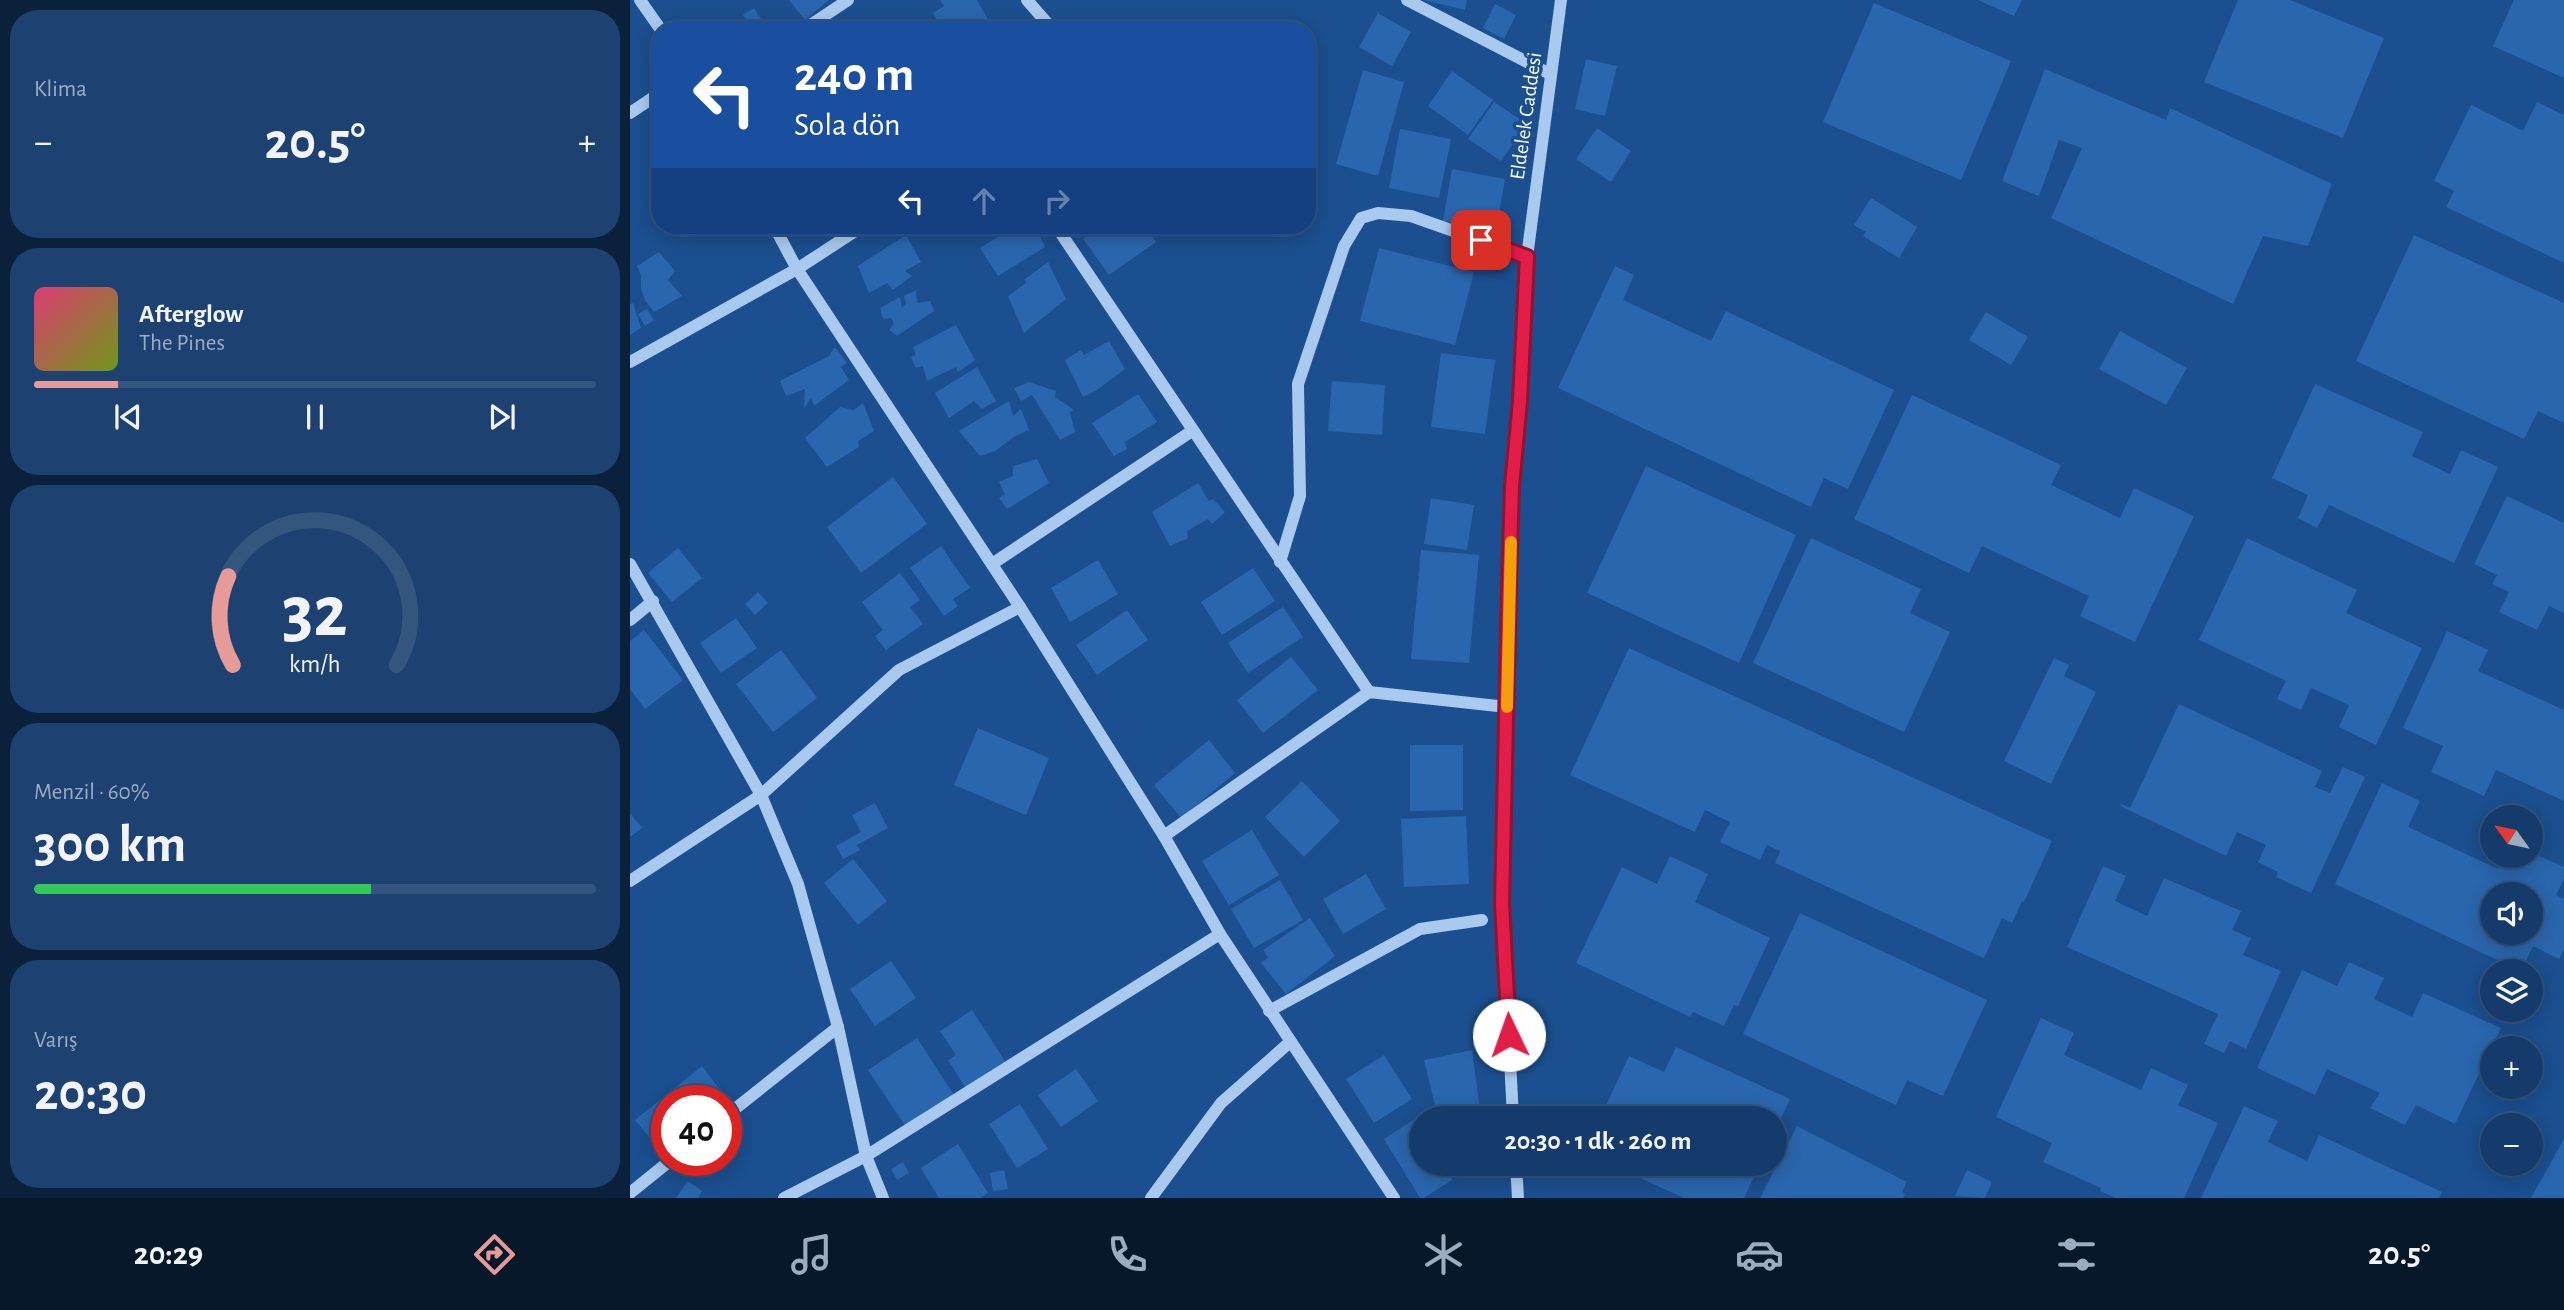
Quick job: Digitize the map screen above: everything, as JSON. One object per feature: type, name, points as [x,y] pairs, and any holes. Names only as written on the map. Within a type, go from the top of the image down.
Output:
[{"type":"street","points":[[640,0],[655,21]]},
{"type":"street","points":[[816,21],[848,0]]},
{"type":"street","points":[[1027,0],[1045,21]]},
{"type":"street","points":[[1407,0],[1550,74]]},
{"type":"street","name":"Eldelek Caddesi","points":[[1512,1106],[1502,903],[1512,486],[1520,401],[1527,257],[1561,0]]},
{"type":"street","points":[[630,113],[651,99]]},
{"type":"street","points":[[1280,562],[1300,496],[1298,384],[1344,246],[1361,218],[1378,213],[1411,216],[1527,257]]},
{"type":"street","points":[[780,235],[797,268],[1020,607],[1164,836],[1220,934],[1269,1011],[1394,1198]]},
{"type":"street","points":[[630,362],[797,268],[849,235]]},
{"type":"street","points":[[1062,235],[1369,692]]},
{"type":"street","points":[[992,564],[1192,432]]},
{"type":"street","points":[[630,564],[761,794],[798,884],[838,1027],[866,1156],[883,1198]]},
{"type":"street","points":[[630,620],[653,601]]},
{"type":"street","points":[[630,881],[761,794],[899,670],[1020,607]]},
{"type":"street","points":[[1164,836],[1369,692],[1507,707]]},
{"type":"street","points":[[1269,1011],[1420,929],[1482,920]]},
{"type":"street","points":[[784,1198],[866,1156],[1220,934]]},
{"type":"street","points":[[742,1103],[838,1027]]},
{"type":"street","points":[[1151,1198],[1221,1103],[1290,1042]]},
{"type":"street","points":[[630,1194],[652,1176]]},
{"type":"street","points":[[1517,1176],[1518,1198]]},
{"type":"building","points":[[789,0],[829,0],[805,20]]},
{"type":"building","points":[[940,0],[977,0],[989,21],[938,21],[933,13],[944,6]]},
{"type":"building","points":[[1424,0],[1467,0],[1465,10]]},
{"type":"building","points":[[1978,0],[2022,0],[2014,16]]},
{"type":"building","points":[[2238,0],[2290,0],[2384,38],[2343,138],[2204,82]]},
{"type":"building","points":[[2514,0],[2564,0],[2564,78],[2493,46]]},
{"type":"building","points":[[1874,3],[2011,61],[1961,180],[1823,122]]},
{"type":"building","points":[[1495,4],[1516,15],[1504,39],[1483,28]]},
{"type":"building","points":[[754,8],[762,21],[747,21],[743,15]]},
{"type":"building","points":[[1378,13],[1411,32],[1392,66],[1359,47]]},
{"type":"building","points":[[1586,59],[1617,66],[1605,116],[1575,109]]},
{"type":"building","points":[[2045,69],[2166,120],[2170,108],[2332,184],[2308,246],[2263,236],[2233,304],[2051,218],[2082,148],[2059,140],[2039,196],[2002,181]]},
{"type":"building","points":[[1363,70],[1404,82],[1378,176],[1336,164]]},
{"type":"building","points":[[1452,71],[1493,100],[1468,135],[1428,106]]},
{"type":"building","points":[[1494,102],[1527,124],[1501,161],[1468,139]]},
{"type":"building","points":[[2537,102],[2564,115],[2564,263],[2446,207],[2454,191],[2434,181],[2471,105],[2523,131]]},
{"type":"building","points":[[1597,128],[1631,151],[1611,182],[1576,159]]},
{"type":"building","points":[[1400,129],[1451,139],[1439,198],[1389,188]]},
{"type":"building","points":[[1452,169],[1505,179],[1496,231],[1443,221]]},
{"type":"building","points":[[1871,198],[1917,227],[1899,258],[1863,236],[1866,232],[1854,225]]},
{"type":"building","points":[[906,235],[921,262],[905,271],[912,276],[893,290],[887,283],[869,293],[858,266]]},
{"type":"building","points":[[1039,235],[1045,247],[998,276],[980,248],[998,237]]},
{"type":"building","points":[[1089,235],[1151,235],[1156,242],[1109,275],[1083,239]]},
{"type":"building","points":[[2414,235],[2564,303],[2564,423],[2538,411],[2524,439],[2356,361]]},
{"type":"building","points":[[1379,248],[1474,272],[1455,345],[1360,321]]},
{"type":"building","points":[[659,252],[675,271],[668,280],[682,296],[654,312],[645,300],[637,266]]},
{"type":"building","points":[[1048,262],[1066,299],[1024,333],[1008,296]]},
{"type":"building","points":[[1615,266],[1634,275],[1623,300],[1711,341],[1726,311],[1894,390],[1848,489],[1824,478],[1811,507],[1558,388]]},
{"type":"building","points":[[916,290],[917,303],[930,301],[934,311],[897,336],[889,330],[894,324],[891,318],[883,319],[880,308],[900,297],[902,308],[906,304],[904,296]]},
{"type":"building","points":[[633,303],[641,328],[630,335],[630,304]]},
{"type":"building","points":[[647,309],[654,320],[645,326],[638,314]]},
{"type":"building","points":[[1986,312],[2028,337],[2011,365],[1969,340]]},
{"type":"building","points":[[956,325],[975,360],[958,372],[956,367],[927,381],[923,366],[916,368],[911,357],[916,355],[913,347]]},
{"type":"building","points":[[2120,331],[2187,368],[2166,405],[2099,369]]},
{"type":"building","points":[[1109,341],[1125,369],[1083,397],[1065,360],[1081,350],[1084,355]]},
{"type":"building","points":[[835,347],[847,363],[841,367],[849,380],[814,406],[811,397],[804,409],[805,389],[786,396],[780,381],[829,356]]},
{"type":"building","points":[[1441,353],[1495,360],[1485,434],[1431,427]]},
{"type":"building","points":[[977,367],[996,401],[982,409],[974,401],[949,418],[935,393]]},
{"type":"building","points":[[1332,381],[1385,385],[1382,435],[1328,431]]},
{"type":"building","points":[[1029,382],[1056,391],[1055,397],[1074,410],[1070,412],[1075,432],[1060,440],[1032,395],[1021,401],[1014,388]]},
{"type":"building","points":[[2315,384],[2423,432],[2412,456],[2450,474],[2461,450],[2498,467],[2454,563],[2329,505],[2317,528],[2298,518],[2308,495],[2272,478]]},
{"type":"building","points":[[1138,394],[1157,422],[1125,442],[1127,449],[1114,456],[1092,423]]},
{"type":"building","points":[[1912,395],[2061,465],[2051,485],[2120,518],[2134,488],[2194,516],[2135,642],[2080,616],[2089,596],[1982,546],[1969,573],[1854,519]]},
{"type":"building","points":[[1009,401],[1013,416],[1021,409],[1029,430],[995,451],[980,456],[959,431]]},
{"type":"building","points":[[863,403],[874,431],[858,441],[859,447],[827,467],[805,438],[840,407],[854,410]]},
{"type":"building","points":[[1037,459],[1049,483],[1007,509],[999,498],[1005,494],[999,482],[1013,476],[1013,466]]},
{"type":"building","points":[[1646,466],[1796,535],[1739,663],[1587,593]]},
{"type":"building","points":[[893,477],[927,524],[861,573],[827,527]]},
{"type":"building","points":[[1198,483],[1209,501],[1213,499],[1225,512],[1212,524],[1208,519],[1187,531],[1188,538],[1170,546],[1152,512]]},
{"type":"building","points":[[2507,496],[2564,523],[2564,613],[2549,606],[2537,630],[2499,612],[2509,592],[2492,584],[2497,575],[2474,564]]},
{"type":"building","points":[[1431,498],[1474,505],[1467,550],[1424,544]]},
{"type":"building","points":[[1811,538],[1921,589],[1910,613],[1950,632],[1904,732],[1753,663]]},
{"type":"building","points":[[2247,538],[2357,590],[2346,613],[2422,648],[2376,745],[2339,727],[2349,705],[2311,688],[2301,710],[2277,699],[2286,681],[2199,640]]},
{"type":"building","points":[[941,546],[970,588],[953,599],[958,606],[944,616],[910,568]]},
{"type":"building","points":[[678,548],[702,578],[672,602],[648,573]]},
{"type":"building","points":[[1421,550],[1479,555],[1469,663],[1411,659]]},
{"type":"building","points":[[1098,560],[1118,594],[1070,622],[1051,588]]},
{"type":"building","points":[[1253,568],[1275,601],[1222,635],[1201,602]]},
{"type":"building","points":[[900,573],[920,600],[910,607],[923,624],[886,650],[875,636],[883,630],[862,602]]},
{"type":"building","points":[[758,592],[768,603],[755,615],[745,604]]},
{"type":"building","points":[[1283,607],[1303,637],[1248,673],[1228,643]]},
{"type":"building","points":[[1127,610],[1148,640],[1097,675],[1076,645]]},
{"type":"building","points":[[736,618],[757,648],[721,673],[700,643]]},
{"type":"building","points":[[644,630],[683,680],[645,709],[630,689],[630,641]]},
{"type":"building","points":[[2447,631],[2488,650],[2478,671],[2564,710],[2564,801],[2496,770],[2484,796],[2431,772],[2443,746],[2403,728]]},
{"type":"building","points":[[1629,648],[2052,841],[2012,923],[2002,918],[1984,958],[1775,863],[1780,851],[1767,845],[1760,860],[1720,842],[1730,822],[1705,810],[1695,832],[1570,775]]},
{"type":"building","points":[[781,650],[817,698],[773,732],[736,684]]},
{"type":"building","points":[[1291,657],[1318,690],[1263,733],[1237,700]]},
{"type":"building","points":[[2054,658],[2069,665],[2064,676],[2096,692],[2051,784],[2004,761]]},
{"type":"building","points":[[2179,704],[2322,771],[2315,787],[2330,793],[2343,767],[2365,777],[2311,893],[2276,877],[2278,872],[2258,862],[2266,845],[2237,832],[2226,856],[2120,806],[2121,804],[2130,808]]},
{"type":"building","points":[[978,728],[1049,758],[1026,815],[954,785]]},
{"type":"building","points":[[1209,740],[1235,773],[1181,818],[1154,785]]},
{"type":"building","points":[[1410,745],[1463,745],[1463,810],[1410,811]]},
{"type":"building","points":[[1302,781],[1340,821],[1304,857],[1265,817]]},
{"type":"building","points":[[2382,783],[2420,801],[2408,827],[2480,861],[2480,868],[2543,868],[2543,858],[2564,867],[2564,879],[2556,895],[2564,899],[2564,949],[2559,959],[2533,946],[2527,959],[2495,959],[2335,884]]},
{"type":"building","points":[[875,803],[888,828],[857,845],[860,850],[843,859],[836,846],[861,832],[852,815]]},
{"type":"building","points":[[630,813],[642,828],[630,837]]},
{"type":"building","points":[[1466,816],[1469,884],[1404,887],[1401,819]]},
{"type":"building","points":[[1252,830],[1279,875],[1229,905],[1202,861]]},
{"type":"building","points":[[1670,856],[1708,874],[1695,902],[1770,938],[1738,1006],[1734,1005],[1724,1026],[1693,1012],[1690,1017],[1576,963],[1622,867],[1657,884]]},
{"type":"building","points":[[853,859],[887,901],[858,925],[824,883]]},
{"type":"building","points":[[2103,866],[2126,876],[2115,901],[2147,916],[2164,878],[2241,911],[2232,930],[2251,938],[2243,955],[2281,971],[2246,1049],[2230,1041],[2224,1053],[2204,1044],[2218,1014],[2067,947]]},
{"type":"building","points":[[1366,874],[1386,909],[1343,934],[1323,899]]},
{"type":"building","points":[[1280,880],[1303,920],[1254,948],[1231,909]]},
{"type":"building","points":[[1800,913],[1987,1000],[1943,1096],[1907,1080],[1896,1105],[1743,1034]]},
{"type":"building","points":[[1310,918],[1335,956],[1286,994],[1261,963],[1268,957],[1263,950]]},
{"type":"building","points":[[891,961],[916,998],[875,1026],[850,989]]},
{"type":"building","points":[[2349,962],[2384,978],[2374,999],[2412,1017],[2423,993],[2480,1019],[2480,1022],[2501,1028],[2497,1036],[2480,1036],[2480,1072],[2455,1124],[2416,1105],[2405,1125],[2370,1108],[2380,1093],[2327,1069],[2315,1095],[2257,1068],[2302,970],[2337,986]]},
{"type":"building","points":[[972,1010],[1005,1061],[965,1087],[948,1060],[956,1055],[940,1031]]},
{"type":"building","points":[[2041,1018],[2074,1033],[2064,1055],[2141,1090],[2151,1068],[2188,1085],[2178,1105],[2218,1123],[2184,1198],[2116,1198],[2100,1191],[2101,1188],[2043,1162],[2052,1143],[1996,1117]]},
{"type":"building","points":[[917,1038],[954,1095],[906,1127],[868,1070]]},
{"type":"building","points":[[1676,1047],[1790,1099],[1787,1106],[1606,1106],[1629,1056],[1664,1072]]},
{"type":"building","points":[[1472,1050],[1479,1106],[1435,1106],[1424,1060]]},
{"type":"building","points":[[1384,1055],[1412,1099],[1374,1123],[1346,1079]]},
{"type":"building","points":[[702,1066],[716,1085],[678,1085]]},
{"type":"building","points":[[1076,1069],[1098,1101],[1061,1127],[1038,1095]]},
{"type":"building","points":[[1020,1104],[1048,1149],[1017,1168],[989,1124]]},
{"type":"building","points":[[2244,1106],[2278,1121],[2268,1142],[2307,1161],[2319,1135],[2442,1192],[2439,1198],[2201,1198]]},
{"type":"building","points":[[651,1107],[651,1139],[635,1120]]},
{"type":"building","points":[[1409,1123],[1409,1176],[1450,1176],[1452,1180],[1420,1198],[1384,1139]]},
{"type":"building","points":[[1797,1126],[1907,1182],[1902,1192],[1905,1194],[1903,1198],[1760,1198],[1771,1176],[1787,1176],[1787,1145]]},
{"type":"building","points":[[2564,1139],[2564,1198],[2531,1198]]},
{"type":"building","points":[[958,1144],[988,1193],[980,1198],[939,1198],[921,1168]]},
{"type":"building","points":[[903,1162],[909,1173],[897,1180],[891,1169]]},
{"type":"building","points":[[1004,1170],[1008,1189],[993,1191],[990,1173]]},
{"type":"building","points":[[1967,1170],[1992,1182],[1985,1198],[1955,1196]]},
{"type":"building","points":[[1635,1176],[1754,1176],[1744,1198],[1684,1198]]},
{"type":"building","points":[[688,1181],[702,1191],[698,1198],[676,1198]]},
{"type":"slow traffic","points":[[1507,707],[1511,542]]},
{"type":"route","points":[[1481,240],[1527,257],[1520,401],[1512,486],[1509,585],[1502,903],[1509,1035]]}]
